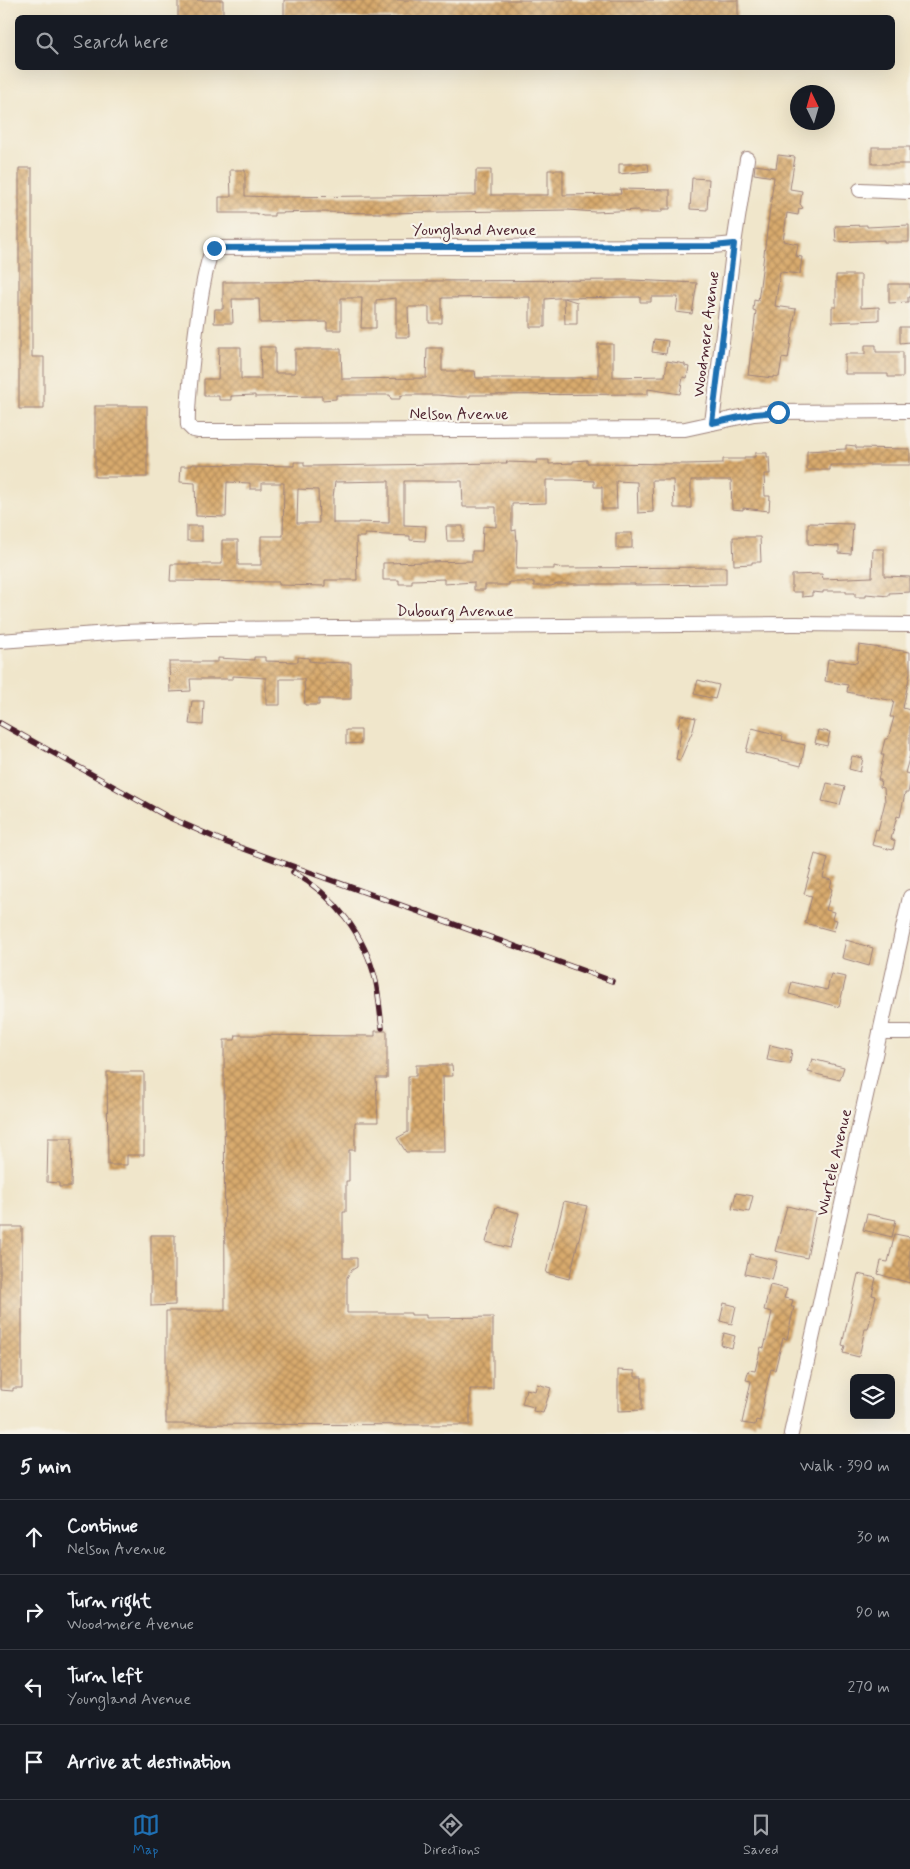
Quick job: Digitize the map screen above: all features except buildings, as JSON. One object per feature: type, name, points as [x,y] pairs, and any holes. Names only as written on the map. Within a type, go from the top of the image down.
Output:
[{"type":"street","name":"Woodmere Avenue","points":[[712,423],[734,244],[747,159]]},
{"type":"street","points":[[860,190],[910,192]]},
{"type":"street","name":"Youngland Avenue","points":[[214,248],[703,246],[734,244]]},
{"type":"street","name":"Nelson Avenue","points":[[214,248],[211,251],[205,273],[190,385],[187,414],[188,425],[194,430],[685,429],[754,414],[778,412],[910,411]]},
{"type":"street","name":"Dubourg Avenue","points":[[0,641],[123,632],[208,629],[786,624],[910,625]]},
{"type":"street","name":"Wurtele Avenue","points":[[791,1434],[910,897]]},
{"type":"street","points":[[880,1032],[910,1032]]},
{"type":"railway","points":[[0,723],[168,817],[225,842],[612,981]]},
{"type":"railway","points":[[293,872],[335,905],[356,933],[371,965],[376,982],[382,1028]]},
{"type":"route","points":[[214,248],[713,246],[734,244],[712,423],[754,414],[778,412]]}]
